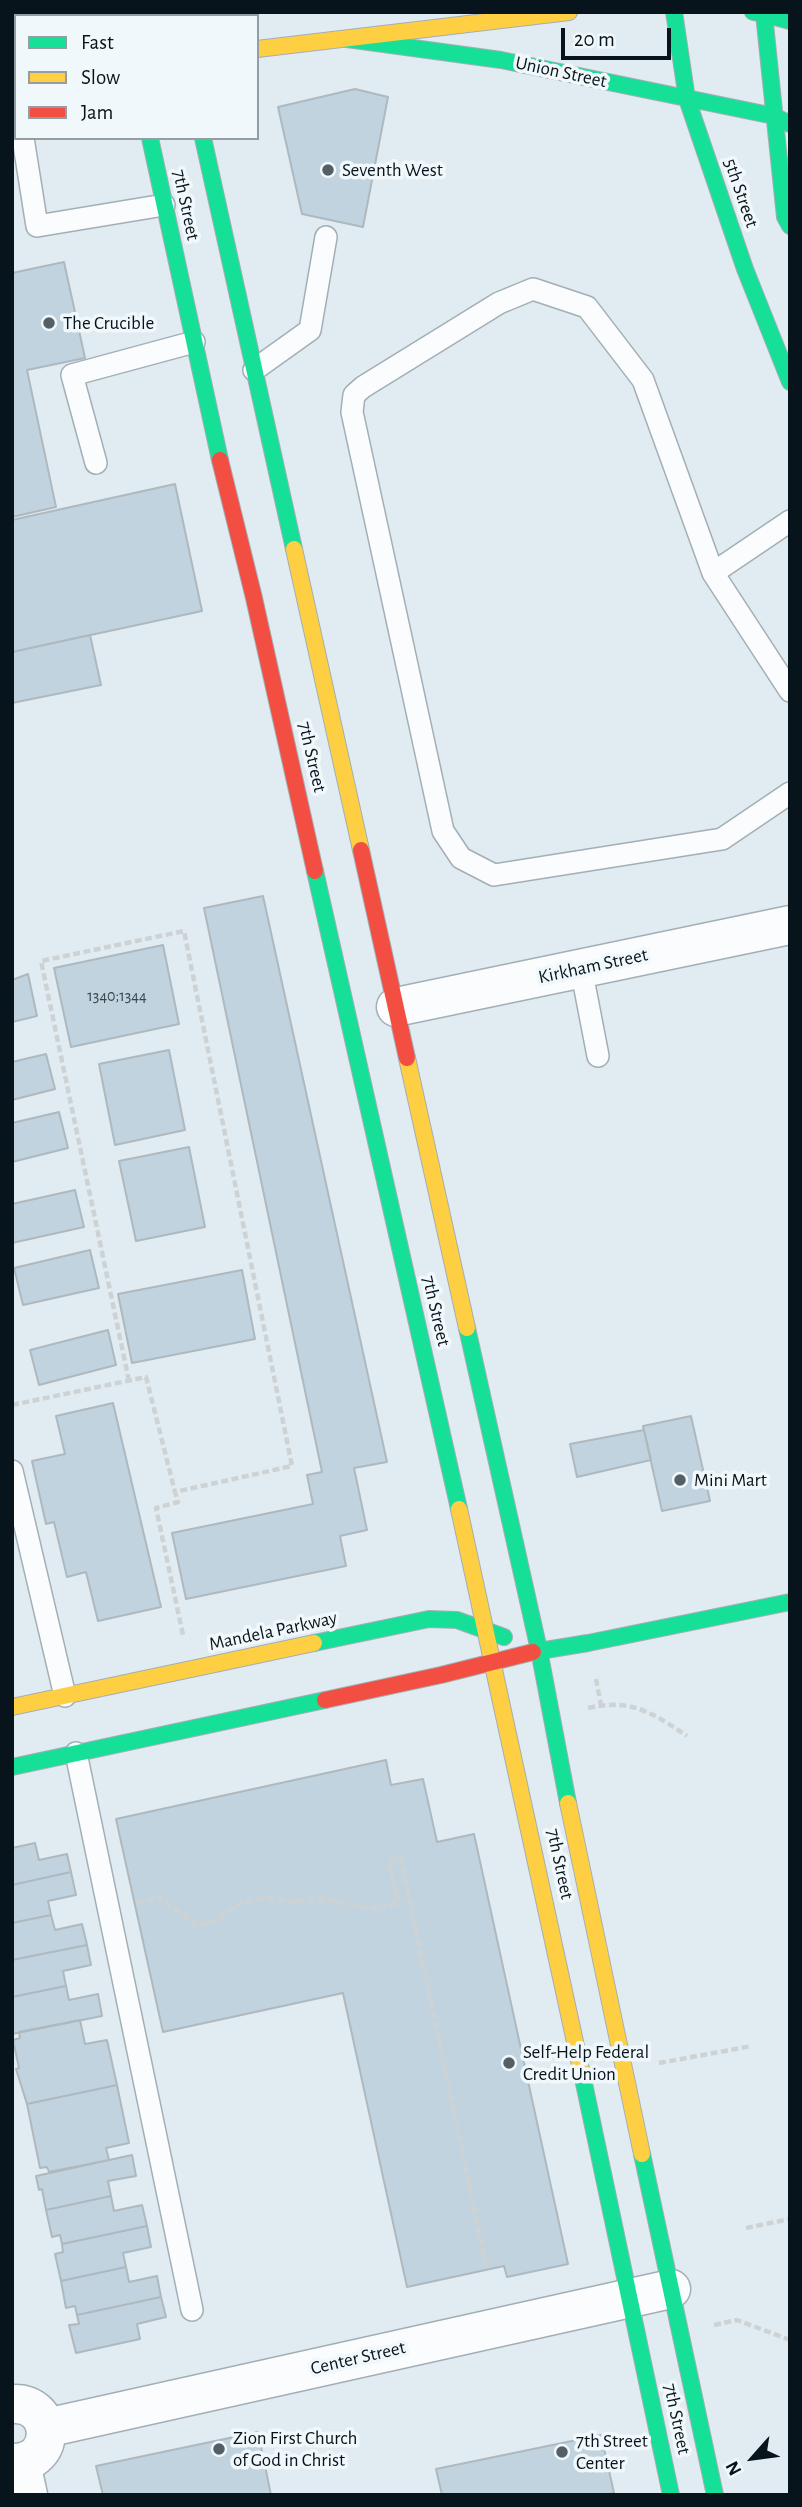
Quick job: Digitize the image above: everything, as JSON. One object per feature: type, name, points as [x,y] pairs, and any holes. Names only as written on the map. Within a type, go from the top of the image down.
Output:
[{"type":"main road","name":"Union Street","points":[[259,49],[569,12]]},
{"type":"main road","name":"5th Street","points":[[674,12],[687,99],[744,269],[790,382]]},
{"type":"main road","name":"5th Street","points":[[758,13],[774,116],[785,217],[790,226]]},
{"type":"main road","points":[[758,13],[790,21]]},
{"type":"main road","name":"Union Street","points":[[346,39],[501,60],[774,116],[790,124]]},
{"type":"main road","name":"7th Street","points":[[149,140],[494,1662],[671,2495]]},
{"type":"main road","name":"7th Street","points":[[203,140],[539,1650],[585,1891],[715,2495]]},
{"type":"main road","name":"Mandela Parkway","points":[[12,1767],[233,1721],[539,1650],[588,1643],[790,1602]]},
{"type":"main road","name":"Mandela Parkway","points":[[12,1707],[429,1619],[457,1620],[539,1650]]},
{"type":"street","name":"Kirkham Street","points":[[396,1007],[790,925]]},
{"type":"street","name":"Center Street","points":[[46,2428],[671,2289]]},
{"type":"street","points":[[12,2404],[28,2406],[36,2411],[46,2428],[46,2438],[38,2455],[20,2474]]},
{"type":"lane","points":[[23,140],[37,226],[164,205]]},
{"type":"lane","points":[[254,370],[310,330],[326,237]]},
{"type":"lane","points":[[790,691],[713,573],[643,380],[587,307],[533,289],[499,303],[354,395],[352,412],[443,831],[461,859],[494,876],[722,839],[790,793]]},
{"type":"lane","points":[[96,463],[72,375],[194,342]]},
{"type":"lane","points":[[713,573],[790,521]]},
{"type":"lane","points":[[581,968],[598,1056]]},
{"type":"lane","points":[[12,1471],[65,1696]]},
{"type":"lane","points":[[76,1754],[192,2310]]},
{"type":"path","points":[[129,1381],[41,961],[184,932],[292,1466],[175,1492]]},
{"type":"path","points":[[12,1405],[146,1377],[178,1502],[156,1508],[190,1670]]},
{"type":"path","points":[[601,1705],[638,1707],[687,1736]]},
{"type":"path","points":[[132,1902],[159,1898],[197,1925],[214,1921],[242,1902],[266,1898],[298,1902],[317,1898],[373,1909],[399,1903],[388,1862],[401,1859],[486,2266]]},
{"type":"path","points":[[624,2070],[752,2046]]},
{"type":"path","points":[[746,2228],[790,2219]]},
{"type":"building","points":[[12,12],[61,12],[14,14],[14,23]]},
{"type":"building","points":[[355,89],[388,97],[363,227],[302,214],[278,107]]},
{"type":"building","name":"The Crucible","points":[[64,262],[85,358],[27,370],[56,507],[12,517],[12,273]]},
{"type":"building","points":[[175,484],[202,611],[12,652],[12,520]]},
{"type":"building","points":[[90,635],[101,685],[12,703],[12,652]]},
{"type":"building","points":[[263,896],[387,1462],[354,1468],[367,1530],[340,1536],[346,1566],[186,1599],[172,1533],[313,1504],[307,1475],[322,1472],[204,908]]},
{"type":"building","points":[[163,945],[179,1024],[71,1047],[54,968]]},
{"type":"building","points":[[28,974],[37,1016],[12,1022],[12,980]]},
{"type":"building","points":[[169,1050],[185,1130],[115,1145],[99,1064]]},
{"type":"building","points":[[46,1054],[55,1089],[12,1100],[12,1062]]},
{"type":"building","points":[[59,1112],[68,1148],[12,1162],[12,1123]]},
{"type":"building","points":[[189,1147],[205,1227],[136,1241],[119,1161]]},
{"type":"building","points":[[75,1190],[84,1227],[12,1243],[12,1204]]},
{"type":"building","points":[[90,1250],[99,1288],[23,1305],[14,1268]]},
{"type":"building","points":[[242,1270],[255,1339],[132,1363],[118,1294]]},
{"type":"building","points":[[108,1330],[116,1365],[39,1385],[30,1350]]},
{"type":"building","points":[[113,1403],[161,1607],[98,1621],[86,1572],[67,1577],[54,1522],[46,1524],[32,1461],[65,1454],[56,1416]]},
{"type":"building","name":"Mini Mart","points":[[691,1416],[710,1501],[662,1511],[643,1426]]},
{"type":"building","points":[[644,1430],[651,1460],[577,1477],[570,1444]]},
{"type":"building","points":[[386,1760],[391,1785],[423,1779],[437,1842],[474,1834],[568,2264],[507,2277],[504,2266],[407,2287],[343,1993],[163,2032],[116,1819]]},
{"type":"building","points":[[35,1843],[39,1860],[67,1854],[71,1872],[12,1885],[12,1848]]},
{"type":"building","points":[[71,1872],[76,1895],[48,1901],[51,1915],[12,1923],[12,1885]]},
{"type":"building","points":[[51,1915],[55,1930],[82,1924],[87,1945],[12,1960],[12,1923]]},
{"type":"building","points":[[87,1945],[91,1965],[63,1971],[66,1986],[12,1997],[12,1960]]},
{"type":"building","points":[[66,1986],[69,2000],[98,1994],[102,2016],[12,2034],[12,1997]]},
{"type":"building","points":[[80,2020],[85,2044],[107,2040],[117,2085],[27,2104],[16,2069],[19,2068],[13,2040],[20,2038],[19,2032]]},
{"type":"building","points":[[117,2085],[129,2143],[106,2148],[109,2160],[49,2172],[47,2167],[40,2168],[27,2104]]},
{"type":"building","points":[[132,2155],[136,2176],[108,2181],[111,2196],[46,2210],[36,2176]]},
{"type":"building","points":[[111,2196],[114,2211],[142,2205],[147,2226],[62,2244],[60,2235],[52,2237],[46,2210]]},
{"type":"building","points":[[147,2226],[151,2247],[123,2253],[126,2267],[61,2281],[55,2254],[63,2252],[62,2244]]},
{"type":"building","points":[[126,2267],[129,2282],[157,2276],[161,2297],[77,2315],[75,2306],[66,2308],[61,2281]]},
{"type":"building","points":[[161,2297],[166,2317],[137,2324],[140,2339],[76,2353],[69,2325],[79,2324],[77,2315]]},
{"type":"building","name":"Zion First Church of God in Christ","points":[[258,2432],[271,2495],[103,2495],[96,2466]]},
{"type":"building","name":"7th Street Center","points":[[601,2435],[614,2493],[442,2495],[436,2469]]},
{"type":"traffic: fast","points":[[674,12],[687,99],[745,269],[790,382]]},
{"type":"traffic: fast","points":[[753,12],[764,14],[785,217],[790,226]]},
{"type":"traffic: fast","points":[[764,14],[790,21]]},
{"type":"traffic: fast","points":[[347,39],[501,60],[774,116]]},
{"type":"traffic: fast","points":[[774,116],[790,124]]},
{"type":"traffic: fast","points":[[150,140],[220,460]]},
{"type":"traffic: fast","points":[[203,140],[294,549]]},
{"type":"traffic: fast","points":[[315,871],[459,1509]]},
{"type":"traffic: fast","points":[[467,1328],[539,1650],[568,1803]]},
{"type":"traffic: fast","points":[[533,1652],[790,1602]]},
{"type":"traffic: fast","points":[[314,1643],[429,1619],[457,1620],[504,1637]]},
{"type":"traffic: fast","points":[[12,1767],[325,1700]]},
{"type":"traffic: fast","points":[[582,2074],[671,2495]]},
{"type":"traffic: fast","points":[[642,2154],[715,2495]]},
{"type":"traffic: slow","points":[[259,49],[569,12]]},
{"type":"traffic: slow","points":[[294,549],[361,850]]},
{"type":"traffic: slow","points":[[407,1058],[467,1328]]},
{"type":"traffic: slow","points":[[459,1509],[582,2074]]},
{"type":"traffic: slow","points":[[12,1707],[314,1643]]},
{"type":"traffic: slow","points":[[568,1803],[642,2154]]},
{"type":"traffic: jam","points":[[220,460],[315,871]]},
{"type":"traffic: jam","points":[[361,850],[407,1058]]},
{"type":"traffic: jam","points":[[325,1700],[533,1652]]},
{"type":"place","name":"Seventh West","points":[[328,170]]},
{"type":"place","name":"The Crucible","points":[[49,323]]},
{"type":"place","name":"Mini Mart","points":[[680,1480]]},
{"type":"place","name":"Self-Help Federal Credit Union","points":[[509,2063]]},
{"type":"place","name":"Zion First Church of God in Christ","points":[[219,2449]]},
{"type":"place","name":"7th Street Center","points":[[562,2452]]}]
